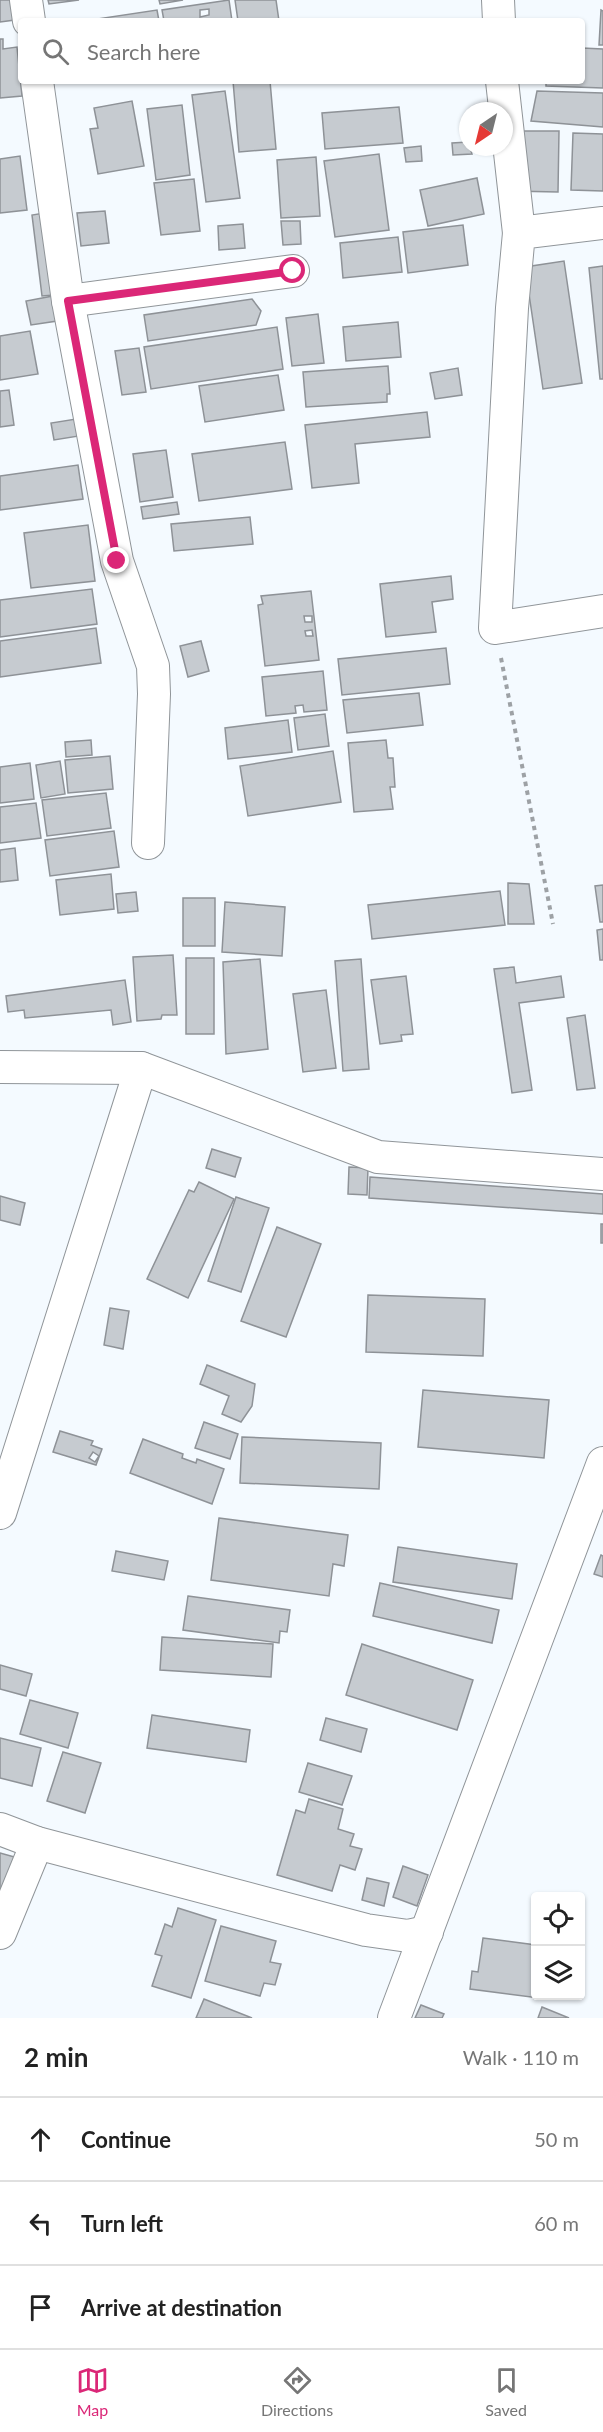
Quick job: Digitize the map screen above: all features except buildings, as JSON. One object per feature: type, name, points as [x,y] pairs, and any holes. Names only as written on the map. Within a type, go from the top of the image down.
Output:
[{"type":"street","points":[[26,0],[29,18]]},
{"type":"street","points":[[498,0],[499,18]]},
{"type":"street","points":[[37,84],[68,301],[117,561],[153,666],[148,843]]},
{"type":"street","points":[[502,84],[519,232],[511,320],[495,628],[603,611]]},
{"type":"street","points":[[519,232],[603,223]]},
{"type":"street","points":[[68,301],[293,271]]},
{"type":"street","points":[[0,1067],[141,1068],[378,1156],[603,1174]]},
{"type":"street","points":[[0,1513],[141,1068]]},
{"type":"street","points":[[394,2018],[603,1463]]},
{"type":"street","points":[[0,1829],[37,1843],[366,1930],[408,1936],[428,1932]]},
{"type":"street","points":[[0,1933],[37,1843]]},
{"type":"path","points":[[495,628],[553,924]]},
{"type":"route","points":[[117,561],[68,301],[293,271]]}]
